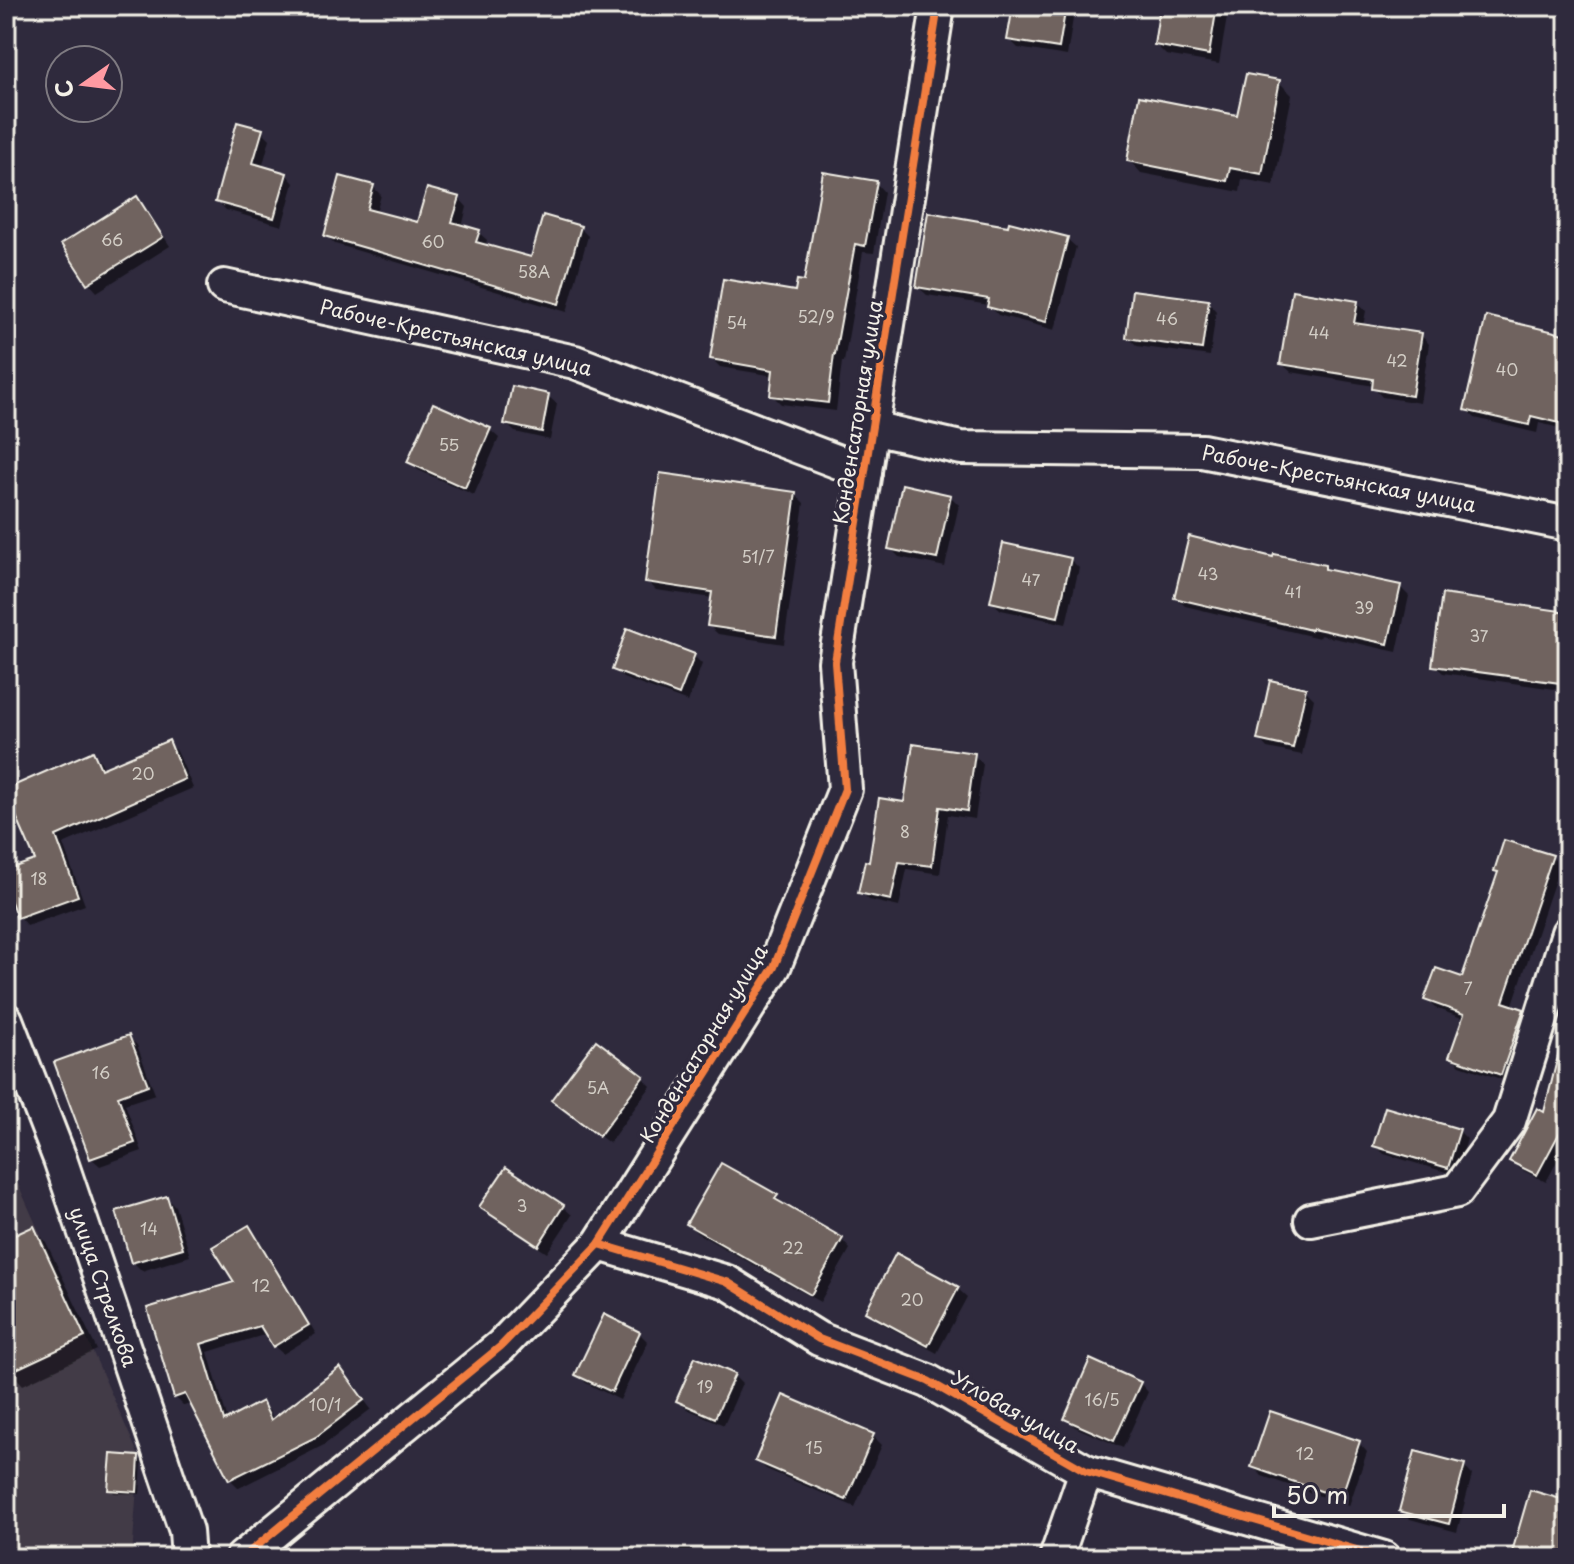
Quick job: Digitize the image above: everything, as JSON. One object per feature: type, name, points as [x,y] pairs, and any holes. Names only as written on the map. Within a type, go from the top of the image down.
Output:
[{"type":"street","name":"Конденсаторная улица","points":[[242,1558],[501,1346],[599,1244],[774,967],[845,789],[835,662],[938,6]]},
{"type":"street","name":"Рабоче-Крестьянская улица","points":[[224,286],[575,362],[865,472]]},
{"type":"street","name":"Рабоче-Крестьянская улица","points":[[872,428],[961,448],[1202,451],[1568,524]]},
{"type":"street","points":[[1311,1220],[1457,1191],[1509,1121],[1568,933]]},
{"type":"street","name":"улица Стрелкова","points":[[6,1020],[60,1159],[186,1531],[188,1558]]},
{"type":"street","name":"Угловая улица","points":[[599,1244],[727,1282],[819,1339],[928,1381],[1086,1471],[1384,1558]]},
{"type":"street","points":[[1056,1558],[1086,1471]]},
{"type":"shaded area","points":[[6,1157],[139,1456],[132,1558],[6,1558]]},
{"type":"building","points":[[1013,6],[1066,6],[1059,48],[1007,40]]},
{"type":"building","points":[[1160,6],[1217,6],[1209,55],[1154,45]]},
{"type":"building","points":[[1246,74],[1280,80],[1262,174],[1230,168],[1227,181],[1127,161],[1139,96],[1237,115]]},
{"type":"building","points":[[237,122],[263,129],[253,163],[287,173],[274,218],[215,202]]},
{"type":"building","points":[[823,172],[877,181],[865,246],[855,244],[828,403],[770,396],[773,370],[710,359],[723,279],[795,291],[797,280],[804,281]]},
{"type":"building","points":[[340,176],[374,185],[367,209],[417,222],[427,188],[460,197],[452,222],[480,230],[476,242],[531,257],[543,215],[581,226],[559,304],[324,236]]},
{"type":"building","points":[[137,196],[163,237],[87,284],[61,244]]},
{"type":"building","points":[[928,212],[1008,226],[1009,222],[1068,237],[1046,322],[987,307],[989,299],[916,287]]},
{"type":"building","points":[[1132,290],[1209,300],[1202,349],[1126,338]]},
{"type":"building","points":[[1292,290],[1358,301],[1354,323],[1422,333],[1412,396],[1372,389],[1373,379],[1280,364]]},
{"type":"building","points":[[1486,316],[1568,335],[1568,425],[1531,416],[1529,425],[1464,410]]},
{"type":"building","points":[[512,386],[549,394],[542,432],[504,424]]},
{"type":"building","points":[[433,403],[491,428],[465,488],[407,462]]},
{"type":"building","points":[[660,473],[796,492],[776,636],[707,626],[712,592],[645,582]]},
{"type":"building","points":[[902,484],[951,495],[937,559],[888,549]]},
{"type":"building","points":[[1189,536],[1401,585],[1388,644],[1311,630],[1174,598]]},
{"type":"building","points":[[1003,543],[1071,558],[1058,617],[990,602]]},
{"type":"building","points":[[1442,594],[1568,612],[1568,684],[1432,666]]},
{"type":"building","points":[[627,628],[695,654],[679,695],[612,670]]},
{"type":"building","points":[[1270,680],[1306,688],[1293,748],[1257,740]]},
{"type":"building","points":[[169,740],[185,779],[56,836],[78,896],[17,918],[6,888],[6,870],[35,860],[6,789],[93,751],[101,769]]},
{"type":"building","points":[[913,744],[975,753],[967,811],[940,807],[932,866],[899,862],[891,900],[858,893],[865,861],[869,862],[879,798],[904,802]]},
{"type":"building","points":[[1504,840],[1553,855],[1503,1002],[1524,1009],[1501,1075],[1449,1057],[1464,1014],[1424,1000],[1436,968],[1462,977],[1498,872],[1494,871]]},
{"type":"building","points":[[129,1035],[148,1085],[118,1096],[135,1143],[90,1159],[54,1062]]},
{"type":"building","points":[[596,1040],[644,1076],[599,1136],[551,1100]]},
{"type":"building","points":[[1559,1052],[1568,1053],[1568,1117],[1537,1175],[1509,1161],[1537,1108],[1544,1112]]},
{"type":"building","points":[[1385,1107],[1460,1129],[1448,1168],[1373,1146]]},
{"type":"building","points":[[721,1163],[778,1195],[775,1199],[843,1238],[811,1295],[686,1224]]},
{"type":"building","points":[[506,1167],[564,1205],[538,1246],[479,1207]]},
{"type":"building","points":[[167,1196],[183,1248],[131,1263],[116,1211]]},
{"type":"building","points":[[249,1225],[309,1325],[273,1347],[260,1326],[201,1344],[224,1421],[262,1401],[271,1420],[340,1367],[364,1400],[316,1437],[229,1480],[185,1394],[174,1398],[147,1308],[234,1282],[212,1247]]},
{"type":"building","points":[[34,1226],[85,1337],[6,1374],[6,1239]]},
{"type":"building","points":[[896,1253],[959,1287],[928,1346],[865,1312]]},
{"type":"building","points":[[604,1314],[640,1332],[612,1392],[575,1375]]},
{"type":"building","points":[[695,1357],[735,1374],[715,1418],[676,1401]]},
{"type":"building","points":[[1090,1359],[1141,1382],[1114,1441],[1064,1419]]},
{"type":"building","points":[[783,1395],[874,1434],[846,1500],[755,1461]]},
{"type":"building","points":[[1270,1411],[1360,1441],[1341,1498],[1251,1467]]},
{"type":"building","points":[[1415,1451],[1465,1464],[1449,1524],[1399,1511]]},
{"type":"building","points":[[111,1454],[139,1456],[137,1492],[108,1490]]},
{"type":"building","points":[[1530,1490],[1568,1501],[1568,1558],[1535,1558],[1512,1552]]},
{"type":"cycle path","points":[[242,1558],[501,1346],[599,1244],[774,967],[845,789],[835,662],[938,6]]},
{"type":"cycle path","points":[[599,1244],[727,1282],[819,1339],[928,1381],[1086,1471],[1384,1558]]}]
